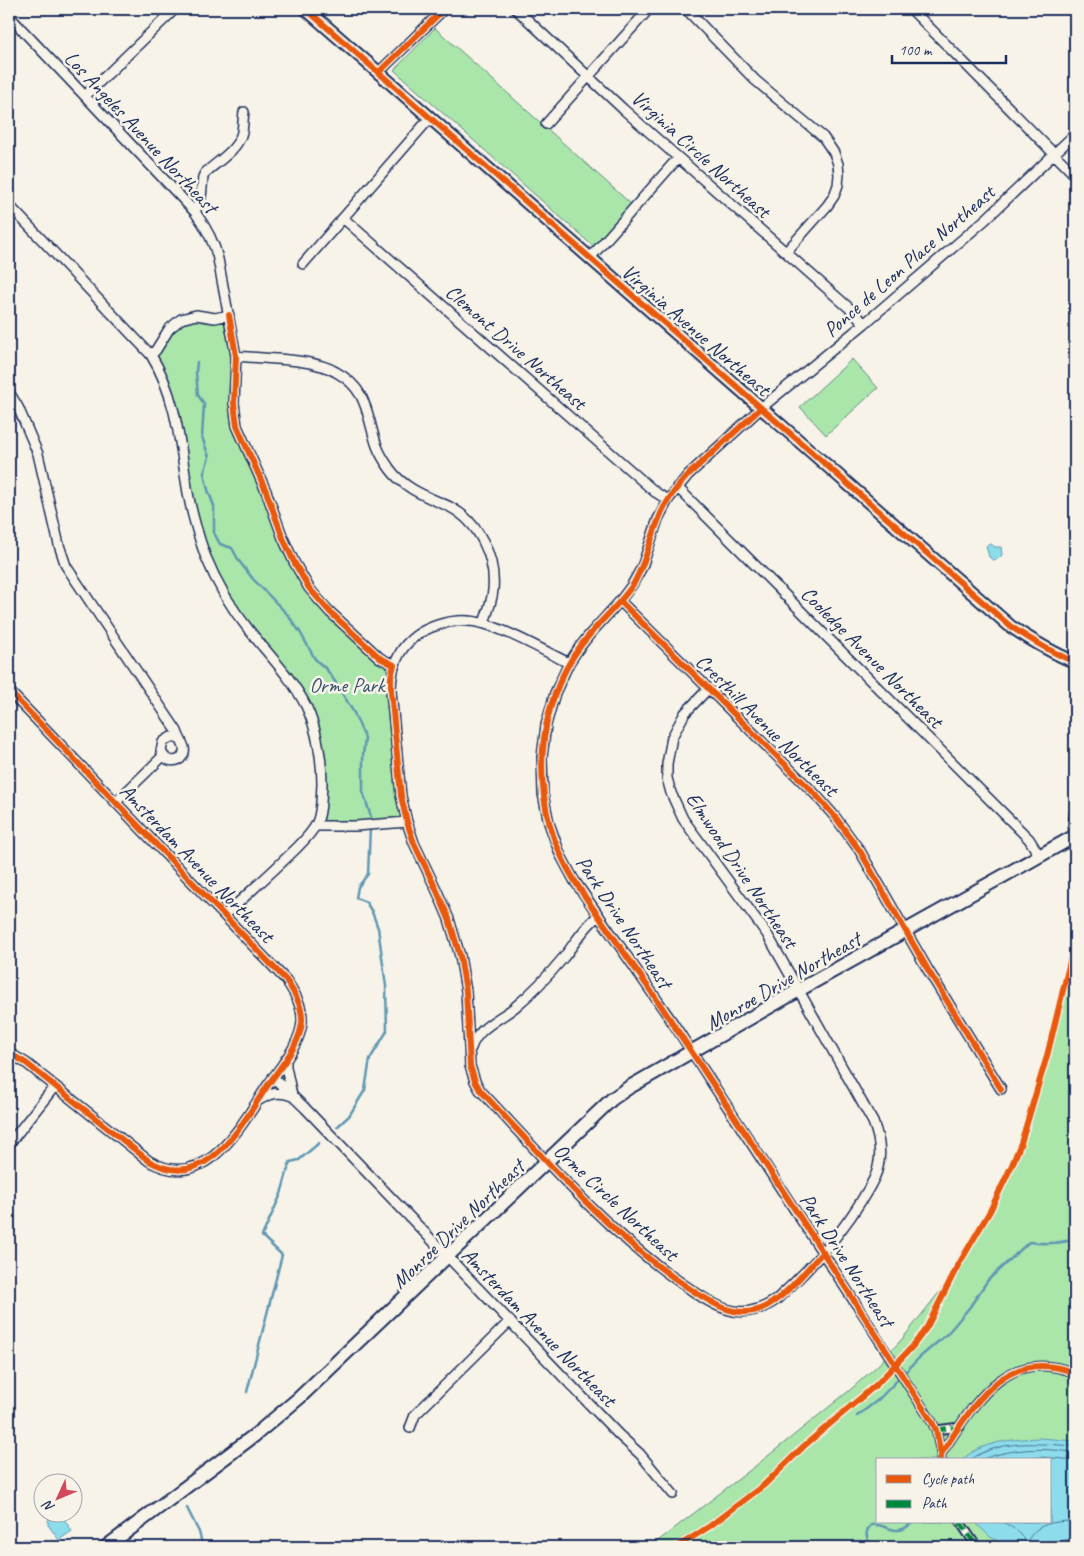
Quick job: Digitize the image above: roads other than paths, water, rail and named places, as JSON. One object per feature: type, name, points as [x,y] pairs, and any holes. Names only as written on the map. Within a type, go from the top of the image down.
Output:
[{"type":"main road","name":"Monroe Drive Northeast","points":[[106,1547],[255,1435],[299,1398],[612,1099],[799,990],[1075,834]]},
{"type":"street","points":[[85,96],[175,9]]},
{"type":"street","name":"Virginia Avenue Northeast","points":[[306,9],[1010,626],[1044,648],[1075,662]]},
{"type":"street","points":[[378,73],[444,9]]},
{"type":"street","name":"Virginia Circle Northeast","points":[[516,9],[588,77],[856,314],[864,324]]},
{"type":"street","points":[[546,124],[649,9]]},
{"type":"street","points":[[686,9],[755,80],[823,137],[834,153],[839,175],[834,196],[786,252]]},
{"type":"street","points":[[910,9],[1075,175]]},
{"type":"street","name":"Los Angeles Avenue Northeast","points":[[9,16],[195,212],[206,227],[215,246],[236,356],[234,404],[237,426],[266,491],[283,538],[294,562],[310,588],[330,612],[380,658],[394,665]]},
{"type":"street","points":[[195,212],[201,198],[203,177],[236,144],[242,132],[244,112]]},
{"type":"street","points":[[303,264],[430,118]]},
{"type":"street","name":"Ponce de Leon Place Northeast","points":[[761,408],[864,324],[986,219],[1075,134]]},
{"type":"street","points":[[590,258],[678,158]]},
{"type":"street","points":[[9,206],[151,355],[164,381],[172,404],[192,514],[209,566],[236,613],[295,687],[306,706],[311,720],[322,776],[321,801],[315,826],[300,846],[224,915]]},
{"type":"street","name":"Clemont Drive Northeast","points":[[343,218],[651,488],[668,500]]},
{"type":"street","points":[[151,355],[169,329],[181,319],[196,315],[216,318],[229,315]]},
{"type":"street","points":[[236,356],[318,364],[337,372],[353,385],[365,404],[377,447],[392,472],[414,490],[460,513],[472,525],[483,542],[490,560],[493,580],[491,600],[484,623]]},
{"type":"street","points":[[9,392],[18,407],[38,454],[59,545],[66,566],[177,731],[185,747],[185,752],[180,759],[171,761],[163,756],[161,747],[166,739],[175,737],[180,739]]},
{"type":"street","name":"Park Drive Northeast","points":[[761,408],[677,487],[658,520],[642,568],[632,585],[590,634],[570,663],[556,693],[546,725],[542,757],[543,794],[549,823],[560,854],[574,880],[673,1023],[926,1412],[936,1430],[941,1457]]},
{"type":"street","name":"Cooledge Avenue Northeast","points":[[677,487],[1022,832],[1039,856]]},
{"type":"street","name":"Cresthill Avenue Northeast","points":[[620,601],[809,788],[836,818],[860,851],[949,1006],[1001,1089]]},
{"type":"street","points":[[394,665],[407,643],[426,629],[456,621],[484,623],[498,628],[570,663]]},
{"type":"street","name":"Orme Circle Northeast","points":[[394,665],[391,677],[391,690],[401,796],[414,843],[449,919],[460,956],[466,991],[472,1074],[480,1090],[547,1161],[637,1250],[687,1287],[726,1309],[747,1312],[768,1305],[788,1289],[823,1252]]},
{"type":"street","name":"Elmwood Drive Northeast","points":[[709,688],[685,714],[672,737],[667,764],[670,793],[683,819],[768,934],[873,1122],[880,1146],[879,1166],[871,1185],[844,1227],[823,1252]]},
{"type":"street","name":"Amsterdam Avenue Northeast","points":[[9,691],[12,702],[116,802],[286,980],[301,1008],[302,1021],[299,1034],[274,1077],[619,1435],[640,1454],[673,1494]]},
{"type":"street","points":[[116,802],[163,756]]},
{"type":"street","points":[[1075,811],[1073,826],[1075,834]]},
{"type":"street","points":[[315,826],[356,826],[407,822]]},
{"type":"street","points":[[470,1053],[474,1041],[480,1032],[516,1006],[547,977],[585,928],[598,916]]},
{"type":"street","points":[[9,1053],[26,1063],[149,1161],[160,1168],[172,1170],[184,1170],[194,1167],[220,1151],[236,1133],[274,1077]]},
{"type":"street","points":[[258,1100],[271,1093],[279,1092],[292,1096],[286,1058]]},
{"type":"street","points":[[9,1144],[55,1086]]},
{"type":"street","points":[[410,1428],[415,1415],[510,1321]]},
{"type":"street","points":[[941,1457],[971,1410],[991,1388],[1016,1370],[1026,1366],[1045,1366],[1075,1373]]},
{"type":"street","points":[[936,1430],[960,1427]]},
{"type":"street","points":[[961,1524],[978,1547]]},
{"type":"water","points":[[991,544],[995,547],[1001,547],[1002,555],[998,559],[993,560],[989,557],[986,546]]},
{"type":"water","points":[[1041,1438],[1075,1441],[1075,1539],[1039,1547],[1009,1547],[989,1536],[977,1524],[1052,1524],[1052,1458],[965,1458],[989,1445],[1020,1439]]},
{"type":"water","points":[[67,1524],[72,1531],[59,1540],[48,1525]]},
{"type":"waterway","points":[[197,362],[198,395],[204,404],[202,437],[209,457],[204,473],[214,506],[214,533],[220,544],[232,548],[253,579],[287,614],[300,632],[315,659],[327,670],[354,713],[365,738],[363,792],[371,822]]},
{"type":"waterway","points":[[337,1127],[349,1116],[365,1090],[370,1059],[387,1031],[386,986],[378,928],[366,902],[356,898],[358,887],[368,874],[370,828]]},
{"type":"waterway","points":[[247,1392],[282,1255],[262,1236],[281,1194],[290,1162],[299,1160],[319,1143]]},
{"type":"waterway","points":[[857,1416],[878,1400],[919,1358],[947,1334],[969,1308],[988,1280],[1029,1242],[1050,1243],[1071,1240]]},
{"type":"waterway","points":[[187,1508],[199,1532],[203,1547]]},
{"type":"waterway","points":[[867,1547],[869,1547],[867,1533],[871,1525],[901,1530],[910,1524]]},
{"type":"park label","name":"Orme Park","points":[[347,685]]}]
